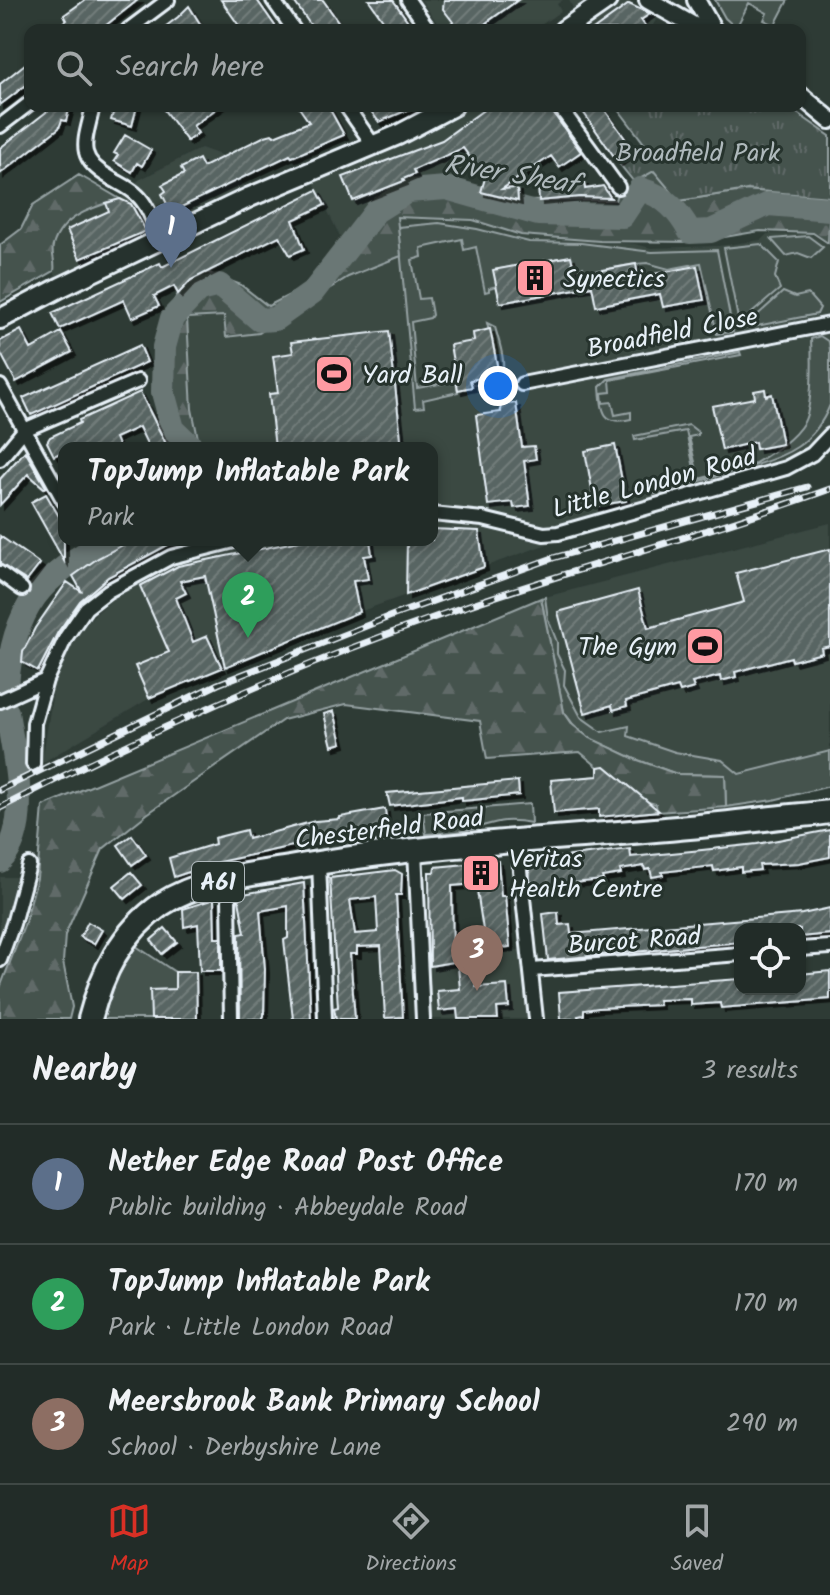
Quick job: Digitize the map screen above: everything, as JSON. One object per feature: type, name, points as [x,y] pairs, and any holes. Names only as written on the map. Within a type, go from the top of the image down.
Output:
[{"type":"highway","name":"Chesterfield Road","points":[[767,819],[830,799]]},
{"type":"highway","name":"Chesterfield Road","points":[[90,1019],[110,962],[136,926],[164,903],[193,889],[227,879],[319,862],[415,850],[711,826],[830,812]]},
{"type":"main road","points":[[573,24],[607,0]]},
{"type":"main road","points":[[0,319],[250,197],[374,146],[442,112]]},
{"type":"street","points":[[136,24],[168,0]]},
{"type":"street","points":[[273,0],[290,24]]},
{"type":"street","points":[[408,0],[425,24]]},
{"type":"street","points":[[648,0],[690,24]]},
{"type":"street","points":[[696,0],[710,24]]},
{"type":"street","points":[[0,126],[24,108]]},
{"type":"street","points":[[823,108],[830,120]]},
{"type":"street","points":[[92,112],[85,144],[88,161],[95,169],[137,195],[146,206],[161,240]]},
{"type":"street","points":[[350,112],[374,146]]},
{"type":"street","points":[[563,112],[618,187]]},
{"type":"street","name":"Broadfield Close","points":[[522,384],[830,324]]},
{"type":"street","points":[[0,459],[24,430],[138,381]]},
{"type":"street","points":[[0,386],[58,490]]},
{"type":"street","name":"Little London Road","points":[[438,515],[483,519],[544,534],[558,533],[786,468],[812,454],[830,435]]},
{"type":"street","points":[[33,764],[34,723],[46,680],[74,624],[96,599],[171,557],[214,546]]},
{"type":"street","points":[[0,573],[22,589]]},
{"type":"street","points":[[0,701],[46,680]]},
{"type":"street","points":[[517,842],[536,1019]]},
{"type":"street","points":[[415,850],[423,1019]]},
{"type":"street","points":[[319,862],[325,1019]]},
{"type":"street","points":[[0,960],[29,865]]},
{"type":"street","points":[[227,879],[231,1019]]},
{"type":"street","points":[[806,949],[830,947]]},
{"type":"street","name":"Burcot Road","points":[[532,970],[734,954]]},
{"type":"shaded area","points":[[421,0],[563,0],[557,4],[561,11],[543,24],[438,24]]},
{"type":"shaded area","points":[[569,0],[627,0],[629,4],[657,18],[654,24],[572,24],[578,19]]},
{"type":"shaded area","points":[[440,112],[545,112],[458,170],[454,185],[441,182],[371,202],[343,243],[309,172]]},
{"type":"shaded area","points":[[201,148],[229,158],[250,197],[61,287],[54,271],[52,252],[58,233],[85,210],[120,199],[139,180]]},
{"type":"shaded area","points":[[424,214],[473,220],[521,235],[651,248],[718,246],[761,240],[767,234],[811,234],[830,246],[830,435],[812,454],[551,535],[553,542],[359,612],[150,698],[42,763],[54,684],[68,650],[80,631],[126,588],[197,556],[195,546],[438,546],[438,442],[199,442],[192,409],[187,318],[224,316],[227,336],[280,327],[348,277],[401,256],[397,217]]},
{"type":"shaded area","points":[[830,523],[830,786],[773,800],[726,807],[725,775],[573,724],[541,598]]},
{"type":"shaded area","points":[[0,877],[16,877],[0,940]]},
{"type":"shaded area","points":[[525,949],[531,1019],[427,1019],[422,963]]},
{"type":"green space","points":[[715,0],[788,0],[776,24],[764,20],[767,13],[749,3],[738,24],[732,24]]},
{"type":"green space","name":"Broadfield Park","points":[[620,112],[796,112],[830,136],[830,197],[747,190],[679,201],[654,171],[634,182],[618,162],[646,146]]},
{"type":"green space","points":[[654,170],[680,201],[747,190],[830,197],[828,243],[813,233],[760,231],[695,242],[600,241],[521,235],[473,220],[397,217],[401,256],[348,277],[259,333],[226,337],[224,316],[187,318],[192,409],[199,442],[167,442],[158,425],[154,369],[165,315],[178,294],[206,272],[241,285],[268,306],[305,287],[343,243],[371,202],[405,187],[441,182],[518,201],[615,200],[617,194]]},
{"type":"green space","points":[[79,175],[120,199],[89,209],[71,220],[63,227],[53,246],[54,271],[0,302],[0,245],[21,229],[33,205]]},
{"type":"green space","points":[[439,223],[529,242],[581,243],[652,252],[717,250],[733,332],[717,334],[701,263],[669,269],[647,263],[584,273],[583,267],[574,269],[571,256],[494,270],[497,286],[485,292],[476,247],[464,250],[462,239],[421,248],[422,257],[412,260],[419,299],[429,298],[432,315],[411,322],[417,388],[456,381],[458,392],[423,400],[424,407],[415,408],[398,227]]},
{"type":"green space","points":[[808,236],[823,247],[811,258],[798,253],[786,256],[771,239]]},
{"type":"green space","points":[[761,244],[779,262],[775,277],[780,289],[739,324],[724,248]]},
{"type":"green space","points":[[783,292],[795,297],[808,294],[820,308],[817,314],[742,329]]},
{"type":"green space","points":[[487,323],[495,327],[503,369],[501,375],[495,381],[471,385],[470,380],[499,375]]},
{"type":"green space","points":[[820,336],[829,342],[830,350],[830,405],[823,418],[816,430],[798,446],[749,467],[786,442],[804,422],[810,393],[811,339]]},
{"type":"green space","points":[[740,352],[741,355],[610,380],[611,392],[602,393],[603,403],[612,402],[615,415],[631,412],[631,419],[614,420],[605,415],[600,387],[608,379]]},
{"type":"green space","points":[[689,425],[698,432],[698,435],[689,437],[699,479],[742,469],[655,494],[686,484],[686,480],[696,477],[686,431],[635,440],[634,436]]},
{"type":"green space","points":[[545,597],[548,619],[557,642],[557,654],[565,670],[564,685],[581,717],[602,732],[629,726],[628,736],[675,752],[722,760],[739,774],[830,751],[830,786],[773,800],[726,807],[725,775],[677,774],[587,737],[564,712],[541,598]]},
{"type":"green space","points":[[541,598],[564,712],[573,725],[588,737],[677,774],[725,775],[726,807],[657,812],[656,804],[648,802],[605,766],[598,767],[580,752],[487,759],[480,721],[346,704],[283,720],[147,814],[103,849],[65,935],[63,962],[72,1007],[69,1019],[0,1019],[0,988],[24,926],[37,878],[43,806]]},
{"type":"green space","points":[[530,804],[531,823],[507,821],[461,831],[426,834],[423,813]]},
{"type":"green space","points":[[136,946],[175,972],[175,989],[151,1019],[103,1019],[115,981]]},
{"type":"water","points":[[26,808],[24,834],[18,850],[0,868],[7,818]]},
{"type":"building","points":[[85,0],[138,0],[108,24],[62,24],[67,20],[64,15]]},
{"type":"building","points":[[221,0],[257,0],[274,24],[238,24]]},
{"type":"building","points":[[293,0],[323,0],[340,24],[310,24]]},
{"type":"building","points":[[369,0],[393,0],[410,24],[386,24]]},
{"type":"building","points":[[444,0],[518,0],[487,24],[450,24],[453,22],[443,9]]},
{"type":"building","points":[[629,4],[650,14],[641,20],[644,24],[601,24]]},
{"type":"building","points":[[189,6],[200,24],[169,24]]},
{"type":"building","points":[[24,65],[24,87],[0,105],[0,84]]},
{"type":"building","points":[[46,112],[68,112],[66,121],[62,120],[59,128],[0,174],[0,148]]},
{"type":"building","points":[[113,112],[136,112],[132,126],[111,120]]},
{"type":"building","points":[[165,112],[212,112],[193,126],[198,133],[187,141]]},
{"type":"building","points":[[302,112],[331,112],[344,135],[292,157],[290,155],[171,212],[162,194],[166,191],[162,185],[184,174],[181,168],[199,159],[203,167],[265,136],[274,136],[309,122]]},
{"type":"building","points":[[372,112],[403,112],[379,122]]},
{"type":"building","points":[[481,112],[552,112],[581,152],[559,167],[551,156],[502,189],[517,188],[518,201],[481,192],[485,178],[463,148],[413,170],[415,174],[404,181],[353,201],[343,177],[442,140]]},
{"type":"building","points":[[583,112],[606,112],[634,151],[618,162]]},
{"type":"building","points":[[125,135],[151,150],[142,166],[137,163],[132,172],[114,161],[118,155],[114,153]]},
{"type":"building","points":[[584,182],[585,189],[603,186],[611,198],[539,201],[538,186]]},
{"type":"building","points":[[317,190],[325,205],[293,220],[304,249],[290,255],[279,236],[191,280],[178,294],[174,286],[154,296],[159,306],[132,318],[124,300],[60,329],[52,313],[160,263],[162,267]]},
{"type":"building","points":[[120,199],[131,204],[146,231],[80,259],[67,230],[109,211],[106,203]]},
{"type":"building","points":[[571,256],[575,275],[636,264],[638,277],[697,266],[704,300],[663,307],[660,294],[596,306],[592,286],[500,303],[493,270]]},
{"type":"building","points":[[490,329],[499,375],[470,380],[472,387],[458,390],[450,345],[474,341],[473,333]]},
{"type":"building","points":[[21,330],[31,349],[61,332],[72,352],[16,382],[0,352],[0,341]]},
{"type":"building","name":"Yard Ball","points":[[389,331],[401,442],[274,442],[269,394],[278,393],[273,356],[293,353],[291,342]]},
{"type":"building","points":[[140,345],[147,362],[31,415],[23,398]]},
{"type":"building","points":[[765,389],[766,396],[772,394],[782,444],[756,449],[755,442],[722,450],[712,406],[755,398],[754,391]]},
{"type":"building","points":[[140,392],[165,442],[146,442],[139,427],[115,438],[117,442],[58,442],[58,454],[54,456],[47,442],[50,437],[80,423],[79,420]]},
{"type":"building","points":[[516,403],[522,447],[534,446],[536,459],[524,461],[530,506],[514,508],[513,502],[488,505],[476,415],[501,412],[500,405]]},
{"type":"building","points":[[615,445],[626,501],[595,506],[585,451]]},
{"type":"building","points":[[25,451],[46,487],[28,474],[0,505],[0,479]]},
{"type":"building","points":[[46,494],[58,515],[58,546],[64,546],[64,561],[31,502]]},
{"type":"building","points":[[438,529],[479,531],[484,567],[406,595],[407,546],[438,546]]},
{"type":"building","points":[[0,536],[40,564],[27,581],[0,564]]},
{"type":"building","points":[[121,546],[166,546],[108,577],[80,601],[58,632],[38,671],[22,662],[23,652],[35,628],[67,582],[82,592],[73,576]]},
{"type":"building","points":[[275,546],[371,546],[372,555],[364,556],[368,579],[353,581],[359,612],[225,667],[205,576],[180,581],[186,593],[176,598],[193,642],[207,636],[222,668],[149,698],[135,666],[169,652],[140,586],[178,566]]},
{"type":"building","points":[[830,549],[830,646],[821,648],[822,653],[792,661],[791,657],[735,672],[736,677],[721,681],[720,676],[692,683],[694,688],[680,692],[678,687],[626,701],[627,706],[613,710],[612,705],[585,713],[558,612],[638,590],[648,628],[744,602],[736,573]]},
{"type":"building","points":[[334,711],[342,743],[332,746],[324,714]]},
{"type":"building","points":[[605,766],[659,811],[599,817],[599,809],[554,813],[551,780],[598,776],[598,767]]},
{"type":"building","points":[[518,781],[519,795],[473,800],[462,801],[462,797],[390,806],[387,793]]},
{"type":"building","points":[[385,809],[387,828],[342,835],[342,832],[309,834],[311,842],[219,862],[174,877],[169,858],[215,844],[214,838],[246,830],[248,839],[315,821]]},
{"type":"building","points":[[830,830],[830,857],[799,863],[759,865],[760,870],[741,872],[741,867],[714,871],[713,866],[662,872],[663,875],[652,877],[650,869],[645,870],[644,866],[620,870],[621,874],[602,877],[603,880],[535,887],[535,882],[530,882],[529,861],[630,849],[631,857],[702,850],[757,844]]},
{"type":"building","points":[[132,835],[146,855],[132,865],[118,845]]},
{"type":"building","points":[[498,861],[510,947],[486,950],[476,884],[452,886],[453,962],[430,966],[429,872],[434,872],[435,867]]},
{"type":"building","points":[[395,870],[402,874],[401,895],[396,895],[403,1017],[385,1018],[381,946],[357,947],[357,954],[350,954],[355,1019],[336,1019],[334,1008],[338,1007],[330,878]],"holes":[[[376,897],[378,932],[355,934],[350,900]]]},
{"type":"building","points":[[131,872],[142,885],[125,899],[114,886]]},
{"type":"building","points":[[304,883],[311,1019],[293,1019],[284,940],[288,938],[288,906],[260,911],[265,969],[264,1016],[262,1019],[240,1019],[239,934],[245,933],[238,895]]},
{"type":"building","points":[[214,899],[215,938],[221,938],[221,971],[200,971],[198,924],[184,927],[183,909]]},
{"type":"building","points":[[830,908],[830,934],[806,936],[806,923],[734,923],[734,943],[548,960],[543,914],[558,912],[559,925],[570,924],[571,934],[802,914]]},
{"type":"building","points":[[88,922],[102,930],[94,944],[80,937]]},
{"type":"building","points":[[165,928],[177,942],[162,954],[151,940]]},
{"type":"building","points":[[473,954],[476,987],[507,985],[509,1007],[497,1008],[498,1019],[458,1019],[457,1009],[439,1011],[437,991],[460,989],[457,956]]},
{"type":"building","points":[[830,971],[830,999],[721,1008],[720,1003],[691,1005],[691,999],[658,1000],[659,1005],[584,1010],[584,1015],[578,1016],[579,1019],[561,1019],[559,992],[734,979],[734,995],[806,995],[806,973]]},
{"type":"building","points":[[175,972],[196,972],[197,1019],[151,1019],[150,990],[175,989]]},
{"type":"waterway","name":"River Sheaf","points":[[187,442],[173,429],[163,392],[164,347],[172,318],[199,290],[219,285],[260,320],[275,319],[313,292],[376,211],[408,191],[446,188],[538,214],[622,216],[640,189],[670,205],[690,232],[711,231],[768,204],[830,209]]},
{"type":"waterway","name":"River Sheaf","points":[[7,687],[16,635],[35,597],[66,566],[99,546]]},
{"type":"waterway","name":"River Sheaf","points":[[0,861],[10,847],[19,810],[7,712]]},
{"type":"railway","points":[[0,790],[218,684],[394,615],[553,558],[807,487]]},
{"type":"railway","points":[[0,808],[167,726],[339,653],[502,594],[830,489]]},
{"type":"place","name":"Nether Edge Road Post Office","points":[[171,268]]},
{"type":"place","name":"Synectics","points":[[535,278]]},
{"type":"place","name":"Yard Ball","points":[[334,374]]},
{"type":"place","name":"TopJump Inflatable Park","points":[[248,638]]},
{"type":"place","name":"The Gym","points":[[705,646]]},
{"type":"place","name":"Veritas Health Centre","points":[[481,873]]},
{"type":"place","name":"Meersbrook Bank Primary School","points":[[477,991]]}]
